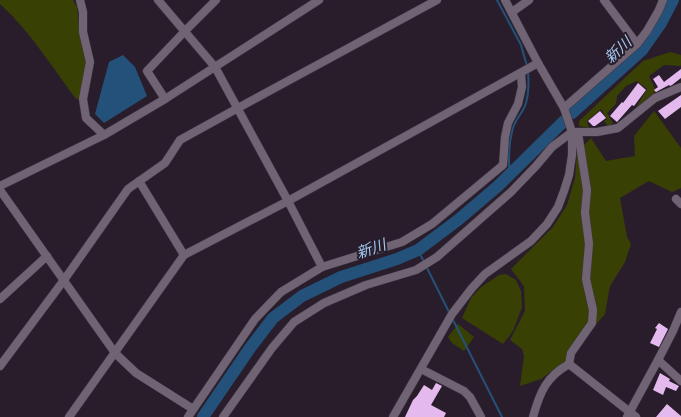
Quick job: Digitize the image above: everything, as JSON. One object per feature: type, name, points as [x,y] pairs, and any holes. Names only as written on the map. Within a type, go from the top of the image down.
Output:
[{"type":"street","points":[[80,0],[83,12],[83,32],[90,62],[83,99],[86,118],[104,135]]},
{"type":"street","points":[[158,0],[215,67],[322,267]]},
{"type":"street","points":[[165,99],[147,72],[216,0]]},
{"type":"street","points":[[0,186],[104,135],[165,99],[319,0]]},
{"type":"street","points":[[0,366],[64,280],[128,189],[165,162],[180,140],[437,0]]},
{"type":"street","points":[[505,0],[538,63],[564,108],[575,133],[587,190],[586,213],[589,244],[586,280],[593,310],[592,324],[571,353],[569,364],[559,370],[548,381],[538,398],[533,417]]},
{"type":"street","points":[[512,12],[529,0]]},
{"type":"street","points":[[604,0],[636,44]]},
{"type":"street","points":[[564,108],[636,44],[647,31],[664,0]]},
{"type":"street","points":[[69,417],[184,255],[288,201],[538,63]]},
{"type":"street","points":[[188,417],[255,319],[281,292],[322,267],[402,242],[432,224],[503,165],[505,136],[508,123],[518,104],[522,87],[521,73]]},
{"type":"street","points":[[223,417],[272,348],[294,322],[324,303],[366,285],[416,270],[437,257],[511,192],[552,147],[575,133],[597,132],[618,128],[655,98],[681,87]]},
{"type":"street","points":[[392,417],[452,314],[472,288],[486,274],[531,240],[547,224],[558,207],[569,175],[575,133]]},
{"type":"street","points":[[139,181],[184,255]]},
{"type":"street","points":[[0,190],[115,353],[136,373],[193,409]]},
{"type":"street","points":[[0,299],[47,256]]},
{"type":"street","points":[[569,364],[631,415],[681,312]]},
{"type":"street","points":[[658,360],[681,381]]},
{"type":"street","points":[[421,369],[464,391],[470,397],[480,417]]},
{"type":"green space","points":[[0,0],[73,0],[77,7],[80,36],[86,65],[80,98],[76,99],[31,37],[0,4]]},
{"type":"green space","points":[[670,52],[681,55],[681,65],[664,65],[649,76],[656,91],[636,108],[647,89],[637,81],[626,86],[617,96],[616,104],[607,113],[613,123],[608,126],[604,121],[607,119],[601,109],[587,121],[589,128],[579,126],[579,121],[643,61]]},
{"type":"green space","points":[[654,111],[681,148],[681,188],[672,192],[649,181],[620,198],[627,237],[631,244],[625,262],[610,286],[605,314],[564,362],[541,379],[520,386],[524,356],[522,349],[510,340],[525,311],[524,286],[511,269],[553,227],[567,205],[575,178],[577,152],[591,138],[606,161],[635,156],[634,136]]},
{"type":"green space","points":[[506,274],[516,280],[521,291],[522,307],[513,331],[503,344],[462,318],[471,298],[480,288],[499,275]]},
{"type":"green space","points":[[458,324],[474,337],[464,351],[452,343],[448,337]]},
{"type":"water","points":[[123,55],[135,67],[147,96],[104,123],[95,114],[109,62]]},
{"type":"building","points":[[681,69],[681,78],[672,85],[669,85],[656,92],[654,90],[658,87],[653,79],[659,75],[664,82]]},
{"type":"building","points":[[638,83],[646,90],[634,106],[632,105],[617,122],[610,116],[622,102],[623,103]]},
{"type":"building","points":[[681,95],[681,107],[665,119],[658,111]]},
{"type":"building","points":[[600,111],[606,118],[593,126],[588,121]]},
{"type":"building","points":[[659,323],[668,329],[659,347],[650,343],[657,329],[655,328]]},
{"type":"building","points":[[660,373],[670,379],[669,381],[679,386],[676,391],[666,387],[663,395],[653,390]]},
{"type":"building","points":[[436,383],[442,386],[431,405],[446,413],[444,417],[405,417],[413,400],[424,385],[432,390]]},
{"type":"building","points":[[667,404],[681,416],[681,417],[656,417]]},
{"type":"waterway","points":[[497,0],[521,45],[527,66]]},
{"type":"waterway","name":"新川","points":[[572,113],[642,50],[661,23],[673,0]]},
{"type":"waterway","points":[[510,174],[509,156],[511,137],[514,125],[524,109],[526,102],[529,81],[528,72]]},
{"type":"waterway","name":"新川","points":[[203,417],[250,348],[273,318],[302,296],[341,277],[397,259],[418,250],[458,220],[498,186],[564,121]]},
{"type":"waterway","points":[[418,250],[424,262]]},
{"type":"waterway","points":[[426,266],[449,312]]},
{"type":"waterway","points":[[452,318],[502,417]]}]
